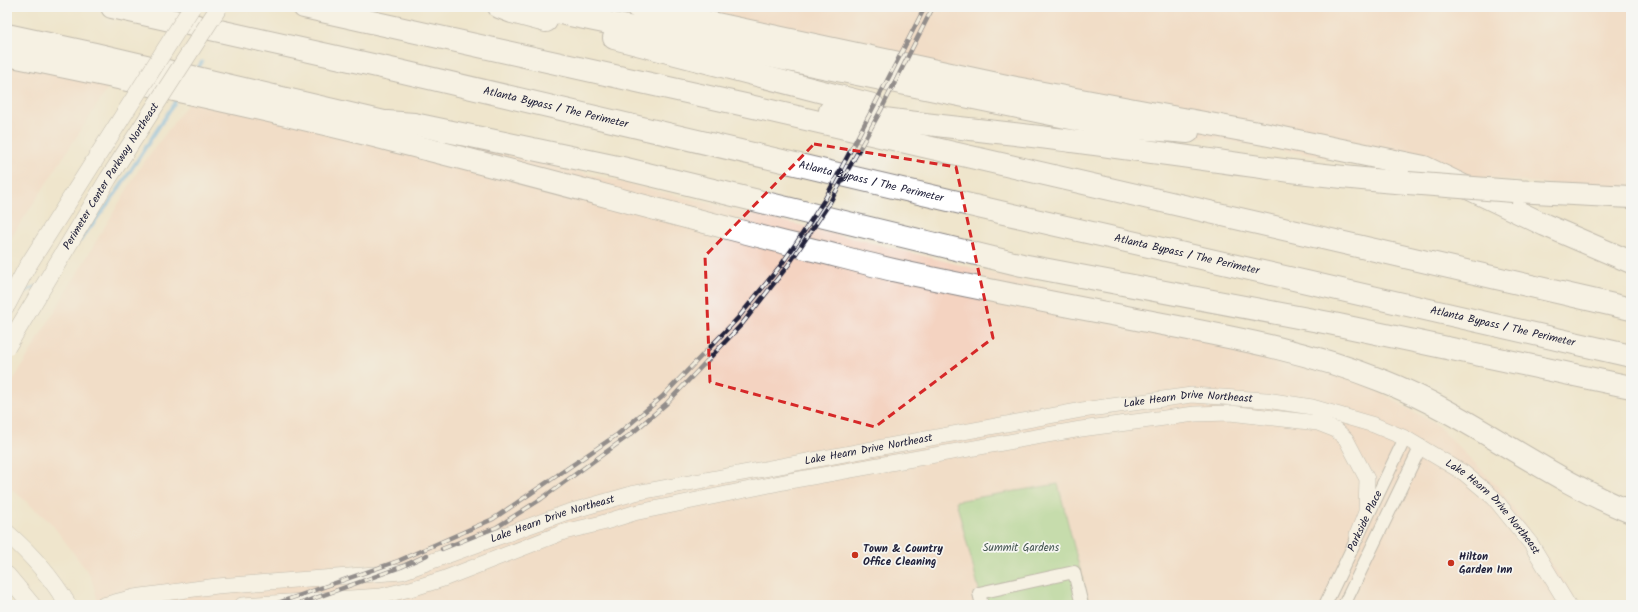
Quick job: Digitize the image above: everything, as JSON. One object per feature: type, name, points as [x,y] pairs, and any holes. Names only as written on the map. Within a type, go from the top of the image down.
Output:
[{"type":"highway","name":"Atlanta Bypass / The Perimeter","points":[[112,7],[395,70],[1004,213],[1631,356]]},
{"type":"highway","points":[[304,7],[745,105],[1631,309]]},
{"type":"highway","points":[[500,7],[512,12],[973,130]]},
{"type":"highway","points":[[531,7],[1110,126],[1213,134],[1269,135]]},
{"type":"highway","points":[[637,7],[1016,88],[1269,135],[1424,167],[1545,225],[1631,262]]},
{"type":"highway","points":[[7,35],[387,122],[1052,303]]},
{"type":"highway","points":[[7,55],[243,105],[390,140],[716,226],[891,269],[1052,303],[1222,336],[1311,356],[1385,381],[1451,413],[1564,478],[1631,512]]},
{"type":"highway","points":[[745,105],[778,102],[920,124],[1086,143],[1253,167],[1351,179],[1513,191],[1631,197]]},
{"type":"highway","points":[[387,122],[414,124],[622,168],[1022,265],[1329,323],[1631,387]]},
{"type":"main road","name":"Perimeter Center Parkway Northeast","points":[[7,304],[27,267],[192,7]]},
{"type":"main road","name":"Perimeter Center Parkway Northeast","points":[[7,347],[108,179],[219,7]]},
{"type":"main road","points":[[7,533],[46,573],[68,605]]},
{"type":"main road","points":[[7,575],[32,605]]},
{"type":"street","name":"Lake Hearn Drive Northeast","points":[[103,605],[134,597],[217,586],[402,572],[565,513],[635,493],[1082,410],[1192,395],[1227,397],[1312,407],[1374,425],[1421,446],[1464,473],[1494,498],[1531,544],[1568,605]]},
{"type":"street","name":"Lake Hearn Drive Northeast","points":[[242,605],[381,596],[443,580],[564,532],[602,523],[634,513],[763,485],[1081,429],[1195,414],[1230,413],[1318,424],[1336,430],[1345,438],[1367,479],[1366,512],[1357,535]]},
{"type":"street","name":"Parkside Place","points":[[1325,605],[1357,535],[1405,438]]},
{"type":"street","name":"Parkside Place","points":[[1344,605],[1421,446]]},
{"type":"street","points":[[982,605],[979,592],[1074,572],[1082,605]]},
{"type":"highlighted area","points":[[814,144],[956,167],[993,338],[875,427],[710,382],[705,256]]},
{"type":"shaded area","points":[[570,7],[1631,7],[1631,191],[1413,172],[1090,118]]},
{"type":"shaded area","points":[[7,55],[116,76],[7,244]]},
{"type":"shaded area","points":[[205,81],[828,232],[1193,323],[1330,363],[1437,425],[1501,490],[1580,605],[99,605],[90,575],[51,523],[7,485],[7,391],[141,166]]},
{"type":"green space","name":"Summit Gardens","points":[[1058,484],[1089,605],[983,605],[956,501]]},
{"type":"waterway","points":[[196,71],[202,62]]},
{"type":"waterway","points":[[80,241],[116,193],[177,99]]},
{"type":"waterway","points":[[19,294],[35,287]]},
{"type":"railway","points":[[272,605],[398,561],[493,519],[618,434],[662,397],[738,318],[781,265],[797,242],[825,199],[925,7]]},
{"type":"railway","points":[[442,549],[497,527],[541,499],[631,434],[666,404],[742,324],[789,264],[829,204],[881,110],[933,7]]},
{"type":"railway","points":[[296,605],[401,567],[427,555]]},
{"type":"place","name":"Town & Country Office Cleaning","points":[[855,555]]},
{"type":"place","name":"Hilton Garden Inn","points":[[1451,563]]}]
